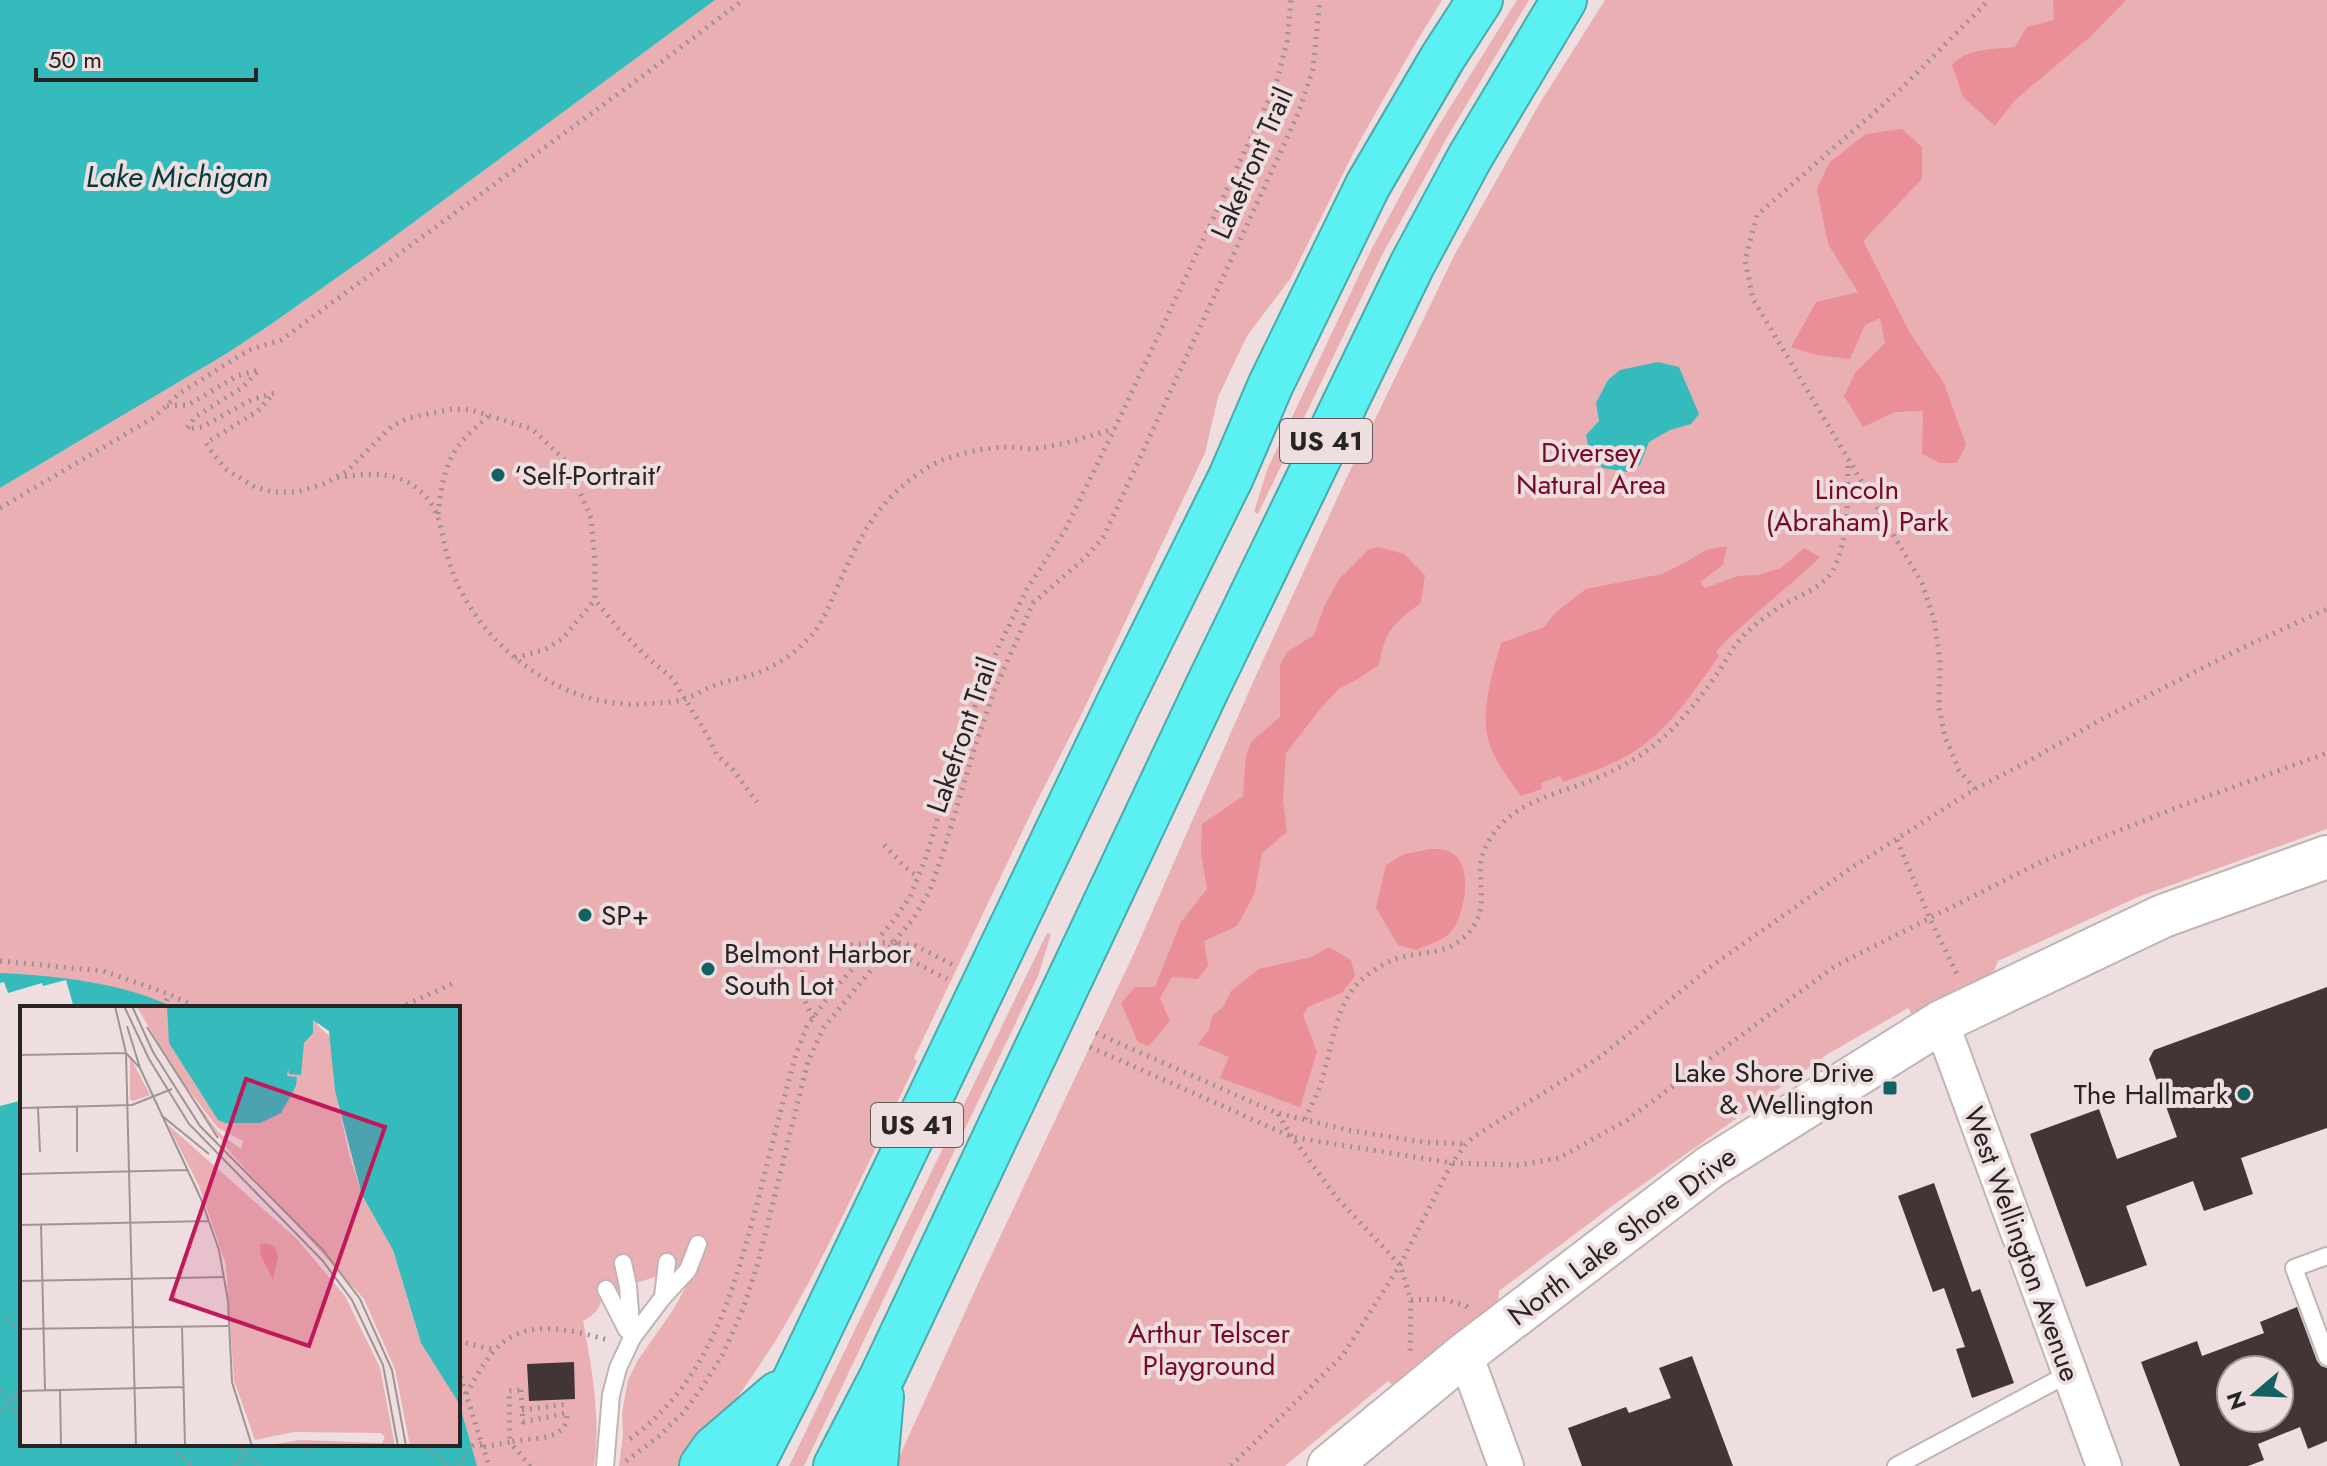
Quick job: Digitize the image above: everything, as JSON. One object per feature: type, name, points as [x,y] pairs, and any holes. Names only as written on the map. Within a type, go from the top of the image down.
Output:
[{"type":"highway","name":"US 41","points":[[751,1466],[1231,477],[1271,384],[1368,185],[1480,0]]},
{"type":"highway","name":"US 41","points":[[836,1466],[883,1375],[1216,670],[1412,265],[1470,157],[1564,0]]},
{"type":"highway","points":[[875,1466],[883,1375]]},
{"type":"highway","points":[[702,1466],[714,1449],[795,1380]]},
{"type":"street","name":"North Lake Shore Drive","points":[[1329,1466],[1465,1354],[1710,1167],[1941,1022],[2163,916],[2327,857]]},
{"type":"street","name":"West Wellington Avenue","points":[[1941,1022],[2104,1466]]},
{"type":"street","points":[[1465,1354],[1506,1466]]},
{"type":"lane","points":[[605,1466],[611,1395],[618,1368],[630,1342],[663,1297],[688,1270],[698,1244]]},
{"type":"lane","points":[[2327,1256],[2294,1268],[2327,1357]]},
{"type":"lane","points":[[663,1297],[667,1262]]},
{"type":"lane","points":[[623,1263],[628,1286],[630,1342]]},
{"type":"lane","points":[[606,1289],[630,1342]]},
{"type":"lane","points":[[1896,1466],[2070,1373]]},
{"type":"path","points":[[0,508],[153,418],[180,393],[249,350],[281,340],[743,0]]},
{"type":"path","name":"Lakefront Trail","points":[[621,1446],[666,1410],[720,1324],[747,1242],[796,1054],[807,1026],[910,897],[962,739],[998,648],[1027,589],[1065,530],[1276,84],[1287,42],[1291,0]]},
{"type":"path","name":"Lakefront Trail","points":[[619,1466],[658,1437],[683,1413],[723,1354],[743,1309],[758,1263],[808,1061],[824,1027],[913,919],[930,890],[979,732],[1033,603],[1078,565],[1104,536],[1298,114],[1313,69],[1320,0]]},
{"type":"path","points":[[1975,789],[1959,770],[1945,737],[1939,708],[1940,660],[1934,619],[1922,583],[1753,299],[1745,260],[1757,215],[1902,88],[1989,0]]},
{"type":"path","points":[[167,406],[188,405],[237,376],[259,370],[243,387],[195,417],[187,429],[202,427],[251,400],[274,393],[258,411],[206,443],[227,470],[255,487],[273,492],[297,492],[346,472],[392,426],[408,418],[452,409],[471,410],[532,429],[567,462],[591,518],[595,600],[617,627],[672,678],[716,754],[733,770],[757,802]]},
{"type":"path","points":[[488,416],[454,452],[442,485],[438,514],[440,534],[467,606],[514,658],[552,683],[613,704],[685,699],[714,685],[766,670],[804,643],[825,617],[857,542],[872,516],[895,492],[924,470],[947,459],[976,451],[1044,447],[1115,428]]},
{"type":"path","points":[[1305,1119],[1320,1087],[1342,1009],[1354,988],[1393,960],[1443,950],[1472,928],[1482,904],[1482,855],[1497,829],[1520,808],[1591,781],[1638,757],[1682,720],[1731,650],[1748,632],[1781,607],[1811,591],[1834,570],[1845,528],[1848,459]]},
{"type":"path","points":[[333,479],[369,473],[393,476],[415,487],[438,514]]},
{"type":"path","points":[[514,658],[546,649],[562,639],[595,600]]},
{"type":"path","points":[[1231,1466],[1343,1355],[1400,1265],[1452,1163],[1466,1144],[1600,1057],[1713,965],[1851,868],[1975,789],[2102,719],[2327,609]]},
{"type":"path","points":[[1090,1047],[1292,1137],[1452,1163],[1519,1165],[1559,1158],[1627,1120],[1835,966],[2041,862],[2178,807],[2327,753]]},
{"type":"path","points":[[1897,840],[1930,919],[1964,988]]},
{"type":"path","points":[[884,845],[918,877]]},
{"type":"path","points":[[895,942],[900,955],[951,981]]},
{"type":"path","points":[[813,1018],[801,995],[802,967],[816,947],[895,942],[916,946],[958,967]]},
{"type":"path","points":[[0,961],[103,971],[194,1006]]},
{"type":"path","points":[[403,1006],[456,982]]},
{"type":"path","points":[[164,1006],[169,994]]},
{"type":"path","points":[[1096,1033],[1277,1113],[1347,1130],[1423,1142],[1466,1144]]},
{"type":"path","points":[[1277,1113],[1337,1198],[1400,1265],[1411,1300],[1410,1356],[1415,1362]]},
{"type":"path","points":[[1411,1300],[1443,1299],[1466,1306],[1472,1313]]},
{"type":"path","points":[[7,1319],[20,1331]]},
{"type":"path","points":[[466,1394],[495,1350],[509,1338],[528,1330],[567,1329],[630,1342]]},
{"type":"path","points":[[460,1341],[495,1350]]},
{"type":"path","points":[[460,1375],[489,1466]]},
{"type":"path","points":[[0,1390],[20,1417]]},
{"type":"path","points":[[0,1411],[20,1390]]},
{"type":"path","points":[[458,1466],[473,1446],[510,1442],[524,1438],[555,1436],[564,1429],[567,1413],[523,1422],[521,1390],[509,1391],[510,1442],[530,1466]]},
{"type":"path","points":[[522,1410],[568,1404]]},
{"type":"path","points":[[235,1446],[261,1466]]},
{"type":"path","points":[[234,1466],[250,1446]]},
{"type":"path","points":[[303,1446],[312,1453]]},
{"type":"path","points":[[424,1446],[449,1466]]},
{"type":"path","points":[[177,1453],[192,1466]]},
{"type":"green space","points":[[715,0],[1442,0],[1358,144],[1290,279],[1247,336],[1218,397],[1205,453],[820,1260],[762,1361],[687,1466],[619,1466],[622,1413],[628,1380],[687,1285],[658,1276],[602,1294],[597,1310],[583,1321],[596,1411],[594,1466],[0,1466],[0,488],[270,325]]},
{"type":"green space","points":[[1517,0],[1529,0],[1382,255],[1258,514],[1254,512],[1267,470],[1371,250],[1434,133]]},
{"type":"green space","name":"Lincoln (Abraham) Park","points":[[1605,0],[2327,0],[2327,829],[2138,897],[1998,961],[1993,974],[1913,1016],[1908,1008],[1828,1054],[1619,1201],[1499,1291],[1498,1305],[1396,1388],[1388,1381],[1285,1466],[895,1466],[1135,951],[1346,479],[1455,254],[1538,106]]},
{"type":"green space","points":[[1047,933],[1051,934],[1038,976],[804,1466],[789,1466]]},
{"type":"shaded area","points":[[2053,0],[2126,0],[2090,37],[2015,100],[1995,126],[1963,97],[1952,65],[1973,52],[2015,47],[2027,27],[2054,20]]},
{"type":"shaded area","points":[[1902,129],[1922,147],[1922,179],[1863,241],[1910,333],[1944,383],[1966,445],[1957,463],[1940,463],[1922,454],[1923,411],[1895,412],[1863,427],[1844,396],[1855,373],[1885,343],[1880,318],[1865,325],[1850,359],[1816,355],[1791,347],[1816,302],[1858,292],[1828,244],[1817,189],[1829,163],[1866,134]]},
{"type":"shaded area","points":[[1727,546],[1723,565],[1700,582],[1705,588],[1738,576],[1758,575],[1781,568],[1804,548],[1820,557],[1716,651],[1719,656],[1690,696],[1645,744],[1607,766],[1563,782],[1560,776],[1541,783],[1542,789],[1521,796],[1497,761],[1487,736],[1486,709],[1501,643],[1544,627],[1556,612],[1586,589],[1662,574],[1706,550]]},
{"type":"shaded area","points":[[1378,547],[1404,554],[1425,575],[1421,603],[1392,629],[1384,644],[1379,665],[1339,689],[1286,753],[1283,800],[1287,832],[1262,853],[1254,895],[1237,926],[1204,941],[1208,966],[1198,979],[1172,977],[1160,998],[1170,1021],[1149,1046],[1138,1042],[1121,1003],[1135,987],[1155,987],[1181,922],[1207,889],[1201,854],[1202,824],[1243,796],[1246,755],[1252,741],[1280,717],[1280,665],[1287,652],[1314,635],[1339,579],[1368,550]]},
{"type":"shaded area","points":[[1431,849],[1448,851],[1458,858],[1463,867],[1465,891],[1460,915],[1450,933],[1416,950],[1398,945],[1376,908],[1386,865],[1404,854]]},
{"type":"shaded area","points":[[1329,947],[1351,960],[1355,976],[1343,992],[1308,1007],[1303,1015],[1317,1052],[1300,1107],[1220,1078],[1229,1057],[1198,1044],[1209,1030],[1212,1016],[1223,1007],[1231,991],[1259,969],[1312,957]]},
{"type":"water","name":"Lake Michigan","points":[[0,0],[715,0],[270,325],[0,488]]},
{"type":"water","points":[[1658,362],[1679,367],[1699,414],[1691,424],[1670,430],[1649,442],[1640,465],[1627,472],[1603,468],[1590,457],[1586,435],[1599,421],[1596,403],[1608,380],[1620,370]]},
{"type":"water","points":[[0,973],[111,986],[171,1006],[20,1006],[20,1446],[460,1446],[460,1406],[477,1466],[0,1466]]},
{"type":"pier","points":[[66,980],[73,1006],[20,1006],[20,1104],[19,1101],[0,1106],[0,983],[4,982],[8,993],[42,983],[43,986]]},
{"type":"building","name":"The Hallmark","points":[[2327,987],[2327,1128],[2241,1158],[2253,1194],[2204,1211],[2193,1181],[2126,1206],[2147,1265],[2086,1287],[2030,1134],[2099,1109],[2117,1159],[2177,1137],[2149,1059],[2154,1050]]},
{"type":"building","points":[[1934,1183],[1972,1292],[1980,1289],[2014,1383],[1972,1398],[1956,1349],[1965,1347],[1944,1288],[1933,1292],[1898,1196]]},
{"type":"building","points":[[2297,1307],[2317,1361],[2327,1368],[2327,1441],[2308,1449],[2300,1427],[2295,1429],[2295,1354],[2215,1354],[2215,1434],[2283,1434],[2258,1444],[2264,1460],[2248,1466],[2180,1466],[2141,1362],[2197,1341],[2202,1356],[2264,1333],[2260,1322]]},
{"type":"building","points":[[1692,1356],[1733,1466],[1582,1466],[1568,1428],[1626,1407],[1629,1413],[1671,1398],[1659,1368]]},
{"type":"building","points":[[574,1362],[575,1399],[529,1401],[527,1364]]},
{"type":"place","name":"‘Self-Portrait’","points":[[498,475]]},
{"type":"place","name":"SP+","points":[[585,915]]},
{"type":"place","name":"Belmont Harbor South Lot","points":[[708,969]]},
{"type":"place","name":"Lake Shore Drive & Wellington","points":[[1890,1088]]},
{"type":"place","name":"The Hallmark","points":[[2244,1094]]},
{"type":"park label","name":"Diversey Natural Area","points":[[1591,468]]},
{"type":"park label","name":"Arthur Telscer Playground","points":[[1209,1349]]}]
